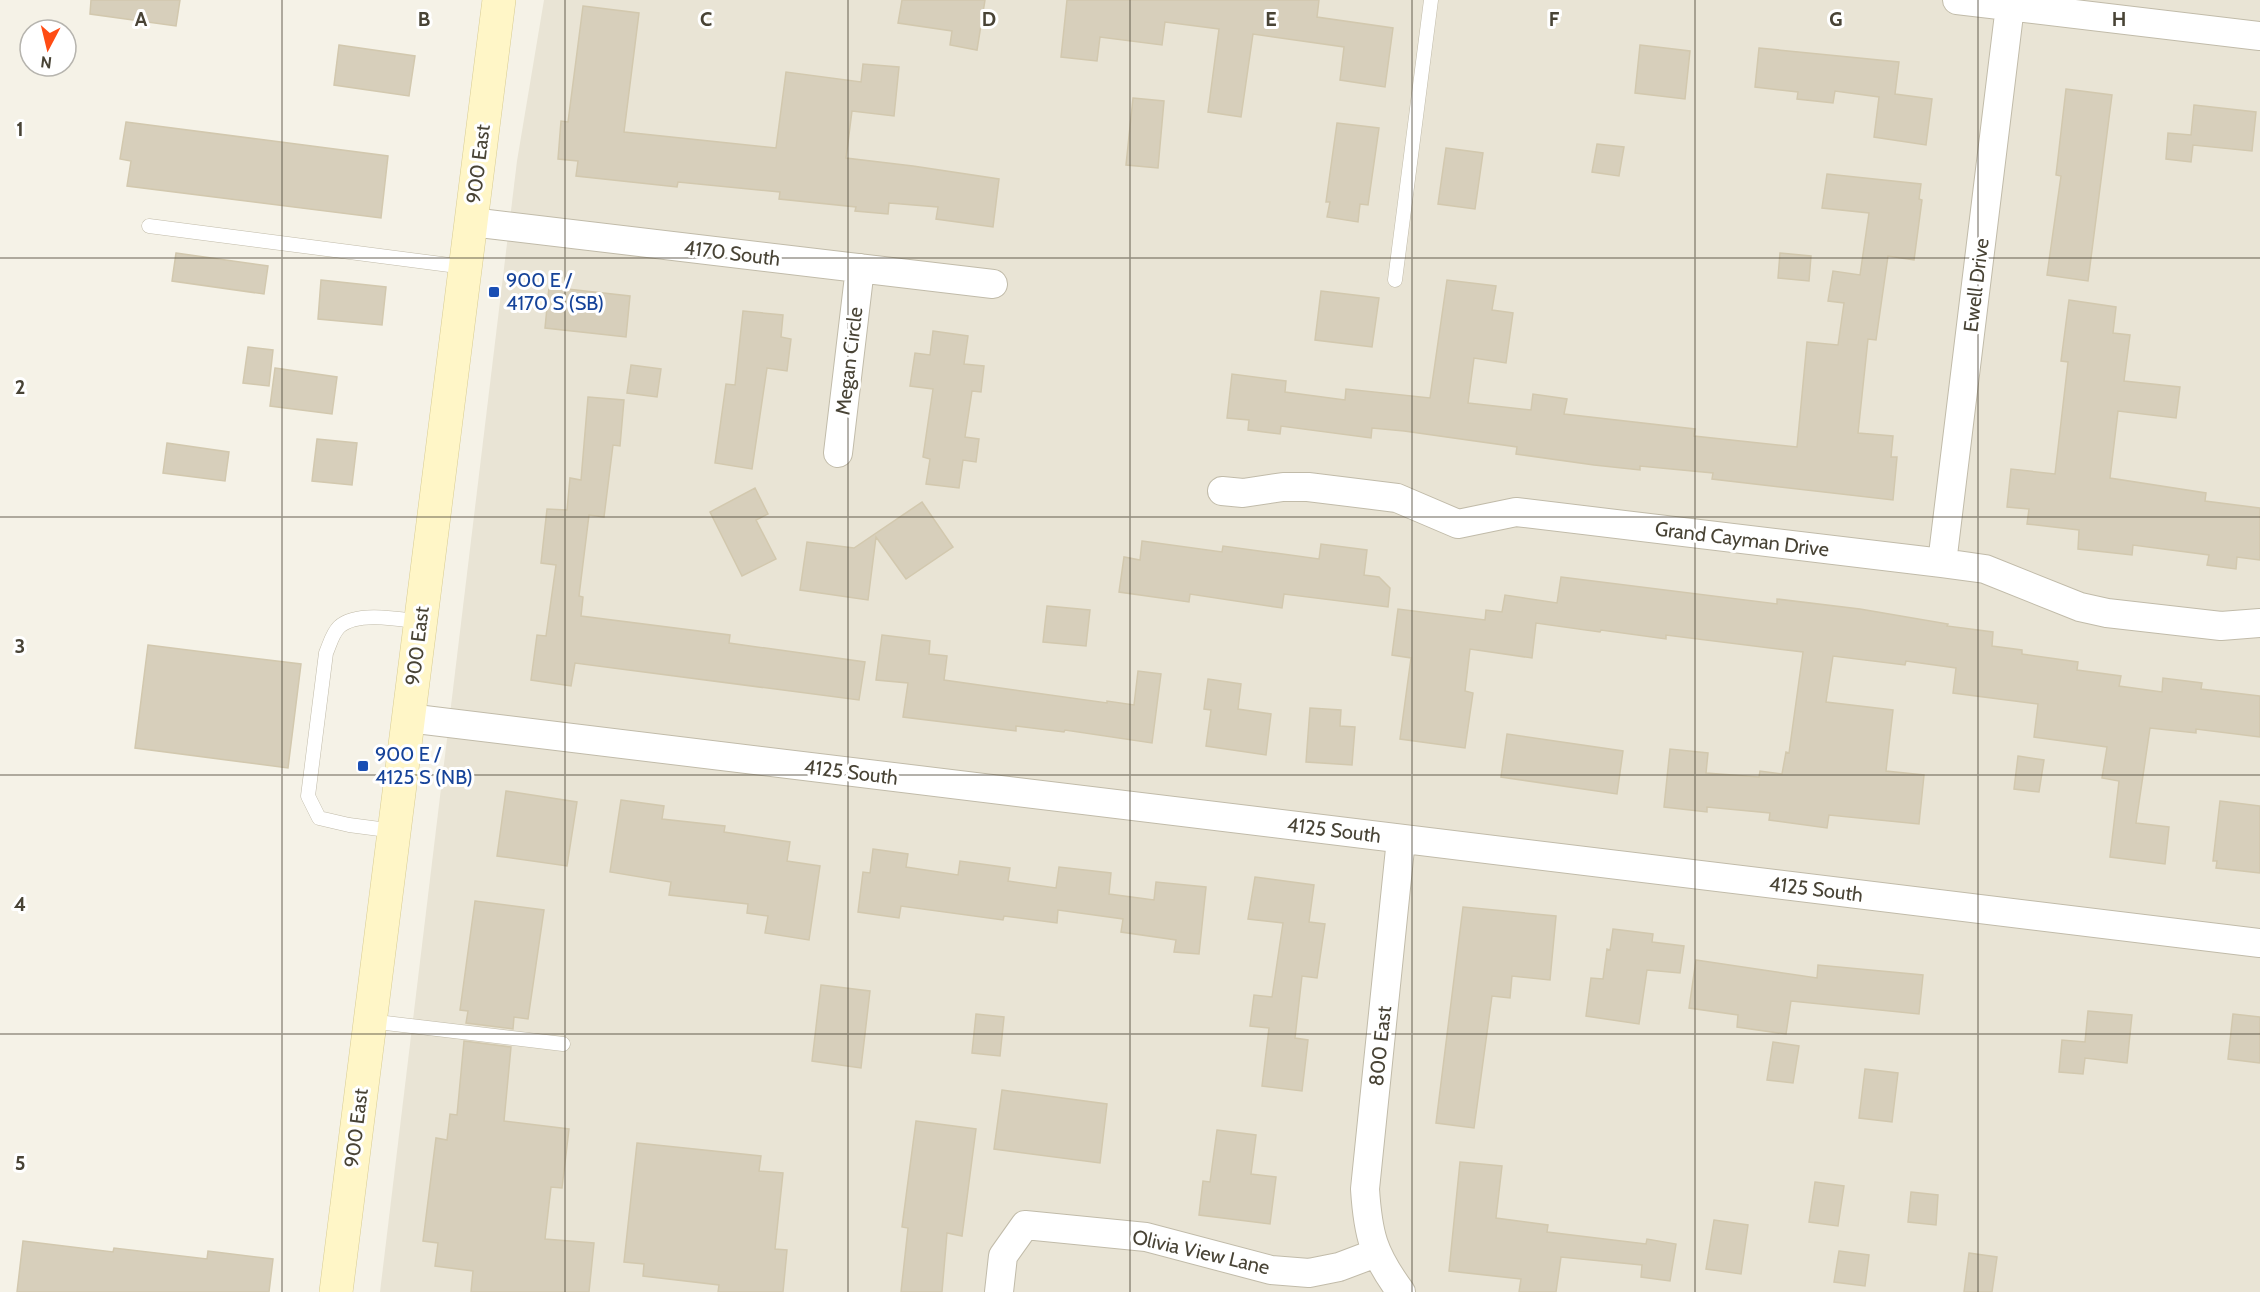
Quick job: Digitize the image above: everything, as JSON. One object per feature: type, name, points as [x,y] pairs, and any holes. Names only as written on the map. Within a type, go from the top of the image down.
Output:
[{"type":"main road","name":"900 East","points":[[336,1292],[499,0]]},
{"type":"street","points":[[1957,0],[2260,36]]},
{"type":"street","name":"Ewell Drive","points":[[1942,563],[2010,6]]},
{"type":"street","name":"4170 South","points":[[471,222],[993,284]]},
{"type":"street","name":"Megan Circle","points":[[838,453],[860,268]]},
{"type":"street","name":"Grand Cayman Drive","points":[[1222,491],[1243,493],[1283,487],[1308,487],[1397,498],[1458,524],[1515,512],[1942,563],[1985,569],[2080,608],[2107,614],[2221,626],[2260,623]]},
{"type":"street","name":"4125 South","points":[[408,718],[2260,943]]},
{"type":"street","name":"800 East","points":[[1401,838],[1365,1189],[1368,1222],[1376,1253],[1401,1292]]},
{"type":"street","name":"Olivia View Lane","points":[[999,1292],[1003,1256],[1025,1225],[1146,1237],[1271,1270],[1309,1272],[1339,1267],[1376,1253]]},
{"type":"lane","points":[[1395,280],[1431,0]]},
{"type":"lane","points":[[149,226],[466,267]]},
{"type":"lane","points":[[395,831],[349,825],[319,818],[308,796],[326,653],[333,634],[341,625],[375,617],[420,622]]},
{"type":"lane","points":[[369,1021],[563,1044]]},
{"type":"shaded area","points":[[544,0],[2260,0],[2260,1292],[380,1292],[517,161]]},
{"type":"building","points":[[91,0],[180,0],[176,26],[90,14]]},
{"type":"building","points":[[902,0],[985,0],[977,50],[950,45],[952,31],[898,23]]},
{"type":"building","points":[[1067,0],[1319,0],[1317,17],[1393,28],[1385,87],[1340,80],[1344,47],[1253,34],[1241,117],[1208,112],[1219,29],[1165,22],[1162,45],[1100,37],[1097,61],[1061,57]]},
{"type":"building","points":[[583,6],[639,13],[624,132],[776,148],[786,72],[861,82],[863,64],[899,67],[894,116],[852,111],[846,158],[999,179],[993,227],[936,219],[938,207],[889,203],[888,214],[855,211],[856,207],[779,199],[780,192],[678,182],[677,187],[576,176],[578,161],[558,159],[561,121],[568,122]]},
{"type":"building","points":[[339,45],[415,56],[409,96],[334,85]]},
{"type":"building","points":[[1640,45],[1690,51],[1685,99],[1635,93]]},
{"type":"building","points":[[1759,48],[1899,62],[1895,94],[1932,99],[1926,145],[1874,137],[1879,97],[1835,91],[1833,103],[1797,99],[1798,92],[1755,87]]},
{"type":"building","points":[[2066,89],[2112,95],[2088,281],[2047,275],[2061,176],[2056,175]]},
{"type":"building","points":[[1133,98],[1164,101],[1158,168],[1126,165]]},
{"type":"building","points":[[2194,105],[2256,112],[2252,151],[2193,145],[2191,162],[2166,159],[2168,133],[2191,135]]},
{"type":"building","points":[[126,122],[388,156],[381,218],[127,186],[131,161],[120,159]]},
{"type":"building","points":[[1337,123],[1379,128],[1368,205],[1360,204],[1358,222],[1327,217],[1330,202],[1326,202]]},
{"type":"building","points":[[1597,144],[1624,147],[1619,176],[1592,172]]},
{"type":"building","points":[[1446,148],[1483,153],[1475,209],[1438,204]]},
{"type":"building","points":[[1827,174],[1921,184],[1919,199],[1922,200],[1914,260],[1888,256],[1876,340],[1868,339],[1858,433],[1893,436],[1891,457],[1897,457],[1893,500],[1712,479],[1713,473],[1640,466],[1640,470],[1516,454],[1517,447],[1404,431],[1372,428],[1371,438],[1281,426],[1280,434],[1248,430],[1249,420],[1227,418],[1232,374],[1286,381],[1285,392],[1345,400],[1346,389],[1430,398],[1447,280],[1496,286],[1492,310],[1513,313],[1506,363],[1474,358],[1468,403],[1531,410],[1533,394],[1567,399],[1564,414],[1695,429],[1694,436],[1797,447],[1807,342],[1838,345],[1844,303],[1828,301],[1833,271],[1860,275],[1869,213],[1822,208]]},
{"type":"building","points":[[176,253],[268,266],[264,294],[172,281]]},
{"type":"building","points":[[1780,253],[1811,256],[1809,281],[1778,278]]},
{"type":"building","points":[[321,280],[386,287],[382,325],[318,319]]},
{"type":"building","points":[[549,287],[630,296],[626,337],[545,328]]},
{"type":"building","points":[[1321,291],[1379,298],[1372,347],[1315,340]]},
{"type":"building","points":[[2069,300],[2116,307],[2113,333],[2130,335],[2124,381],[2180,387],[2176,418],[2118,411],[2110,478],[2206,493],[2205,501],[2260,508],[2260,560],[2237,557],[2236,569],[2207,565],[2209,555],[2133,545],[2132,555],[2078,549],[2079,530],[2027,524],[2029,509],[2007,507],[2011,469],[2055,474],[2068,362],[2061,361]]},
{"type":"building","points":[[743,311],[783,315],[781,337],[791,339],[787,371],[767,368],[752,469],[715,463],[726,384],[735,385]]},
{"type":"building","points":[[933,331],[968,336],[964,364],[984,366],[981,392],[972,391],[965,437],[979,439],[976,462],[963,460],[959,488],[926,484],[930,459],[923,457],[933,389],[910,386],[915,353],[930,355]]},
{"type":"building","points":[[248,347],[273,350],[269,386],[243,383]]},
{"type":"building","points":[[631,365],[661,369],[657,397],[627,393]]},
{"type":"building","points":[[275,368],[337,377],[332,414],[270,406]]},
{"type":"building","points":[[588,397],[624,400],[620,446],[613,445],[604,517],[589,515],[579,596],[583,597],[581,616],[730,635],[729,643],[865,662],[859,700],[575,663],[571,686],[531,680],[537,635],[546,636],[556,565],[541,563],[547,509],[567,510],[570,478],[581,480]]},
{"type":"building","points":[[317,439],[357,443],[352,485],[312,481]]},
{"type":"building","points":[[167,443],[229,452],[225,481],[163,473]]},
{"type":"building","points":[[755,488],[768,514],[756,520],[776,559],[742,576],[710,512]]},
{"type":"building","points":[[922,502],[953,547],[906,579],[876,537],[868,600],[800,590],[807,542],[854,548]]},
{"type":"building","points":[[1142,541],[1222,552],[1223,546],[1319,559],[1321,544],[1367,550],[1364,575],[1379,577],[1390,588],[1388,607],[1284,594],[1282,608],[1190,594],[1189,602],[1119,592],[1124,557],[1140,560]]},
{"type":"building","points":[[1561,577],[1777,604],[1777,599],[1860,609],[1948,624],[1947,626],[1993,632],[1992,646],[2022,650],[2022,654],[2078,662],[2077,670],[2121,676],[2119,686],[2162,692],[2163,678],[2202,683],[2201,689],[2260,696],[2260,737],[2196,729],[2196,733],[2150,728],[2136,823],[2169,827],[2165,864],[2110,857],[2119,781],[2102,778],[2107,747],[2034,737],[2038,704],[1953,693],[1956,668],[1906,661],[1905,665],[1833,656],[1826,702],[1893,710],[1886,771],[1924,775],[1919,824],[1829,815],[1827,828],[1769,820],[1770,813],[1707,807],[1707,812],[1664,807],[1670,749],[1708,753],[1706,773],[1759,777],[1760,771],[1782,774],[1786,752],[1789,753],[1803,652],[1666,635],[1666,639],[1536,623],[1532,658],[1470,649],[1465,691],[1473,693],[1465,748],[1400,739],[1411,658],[1392,655],[1398,609],[1485,620],[1486,610],[1502,612],[1505,595],[1557,603]]},
{"type":"building","points":[[1047,606],[1090,610],[1086,646],[1043,642]]},
{"type":"building","points":[[882,635],[930,641],[929,654],[947,656],[944,680],[1107,703],[1107,701],[1134,705],[1138,671],[1161,674],[1152,743],[1065,730],[1064,732],[1016,726],[1016,731],[903,717],[908,683],[876,680]]},
{"type":"building","points":[[148,645],[301,664],[288,768],[135,748]]},
{"type":"building","points":[[1208,679],[1241,684],[1238,709],[1271,714],[1266,755],[1206,746],[1211,710],[1204,709]]},
{"type":"building","points":[[1310,708],[1341,710],[1340,726],[1355,727],[1352,765],[1306,762]]},
{"type":"building","points":[[1507,734],[1623,751],[1617,794],[1501,777]]},
{"type":"building","points":[[2018,756],[2044,760],[2039,792],[2014,789]]},
{"type":"building","points":[[506,791],[577,802],[567,866],[497,856]]},
{"type":"building","points":[[621,800],[664,806],[662,819],[725,826],[724,832],[790,842],[787,861],[820,866],[809,940],[765,933],[768,916],[747,913],[748,904],[669,895],[671,882],[610,872]]},
{"type":"building","points":[[2220,801],[2260,806],[2260,873],[2216,868],[2217,861],[2213,861]]},
{"type":"building","points":[[873,849],[908,854],[906,867],[958,875],[960,861],[1010,868],[1008,881],[1056,888],[1059,867],[1111,873],[1109,894],[1154,900],[1156,882],[1206,887],[1199,954],[1174,952],[1176,940],[1121,932],[1123,919],[1058,910],[1057,923],[1004,916],[1003,920],[901,906],[899,918],[858,912],[863,872],[870,873]]},
{"type":"building","points":[[1255,877],[1314,885],[1309,922],[1325,924],[1317,978],[1302,976],[1295,1038],[1308,1040],[1302,1091],[1262,1086],[1269,1028],[1250,1026],[1254,995],[1272,997],[1283,923],[1248,919]]},
{"type":"building","points":[[475,901],[544,910],[528,1019],[514,1017],[513,1029],[466,1023],[468,1011],[460,1010]]},
{"type":"building","points":[[1463,907],[1556,916],[1550,980],[1512,976],[1510,998],[1492,996],[1474,1128],[1436,1123]]},
{"type":"building","points":[[1613,929],[1653,934],[1652,942],[1684,946],[1680,973],[1647,970],[1639,1024],[1586,1016],[1591,978],[1603,979],[1607,949],[1610,950]]},
{"type":"building","points":[[1696,960],[1817,978],[1818,965],[1923,975],[1919,1014],[1791,1001],[1786,1034],[1737,1027],[1738,1015],[1689,1008]]},
{"type":"building","points":[[821,985],[870,991],[861,1068],[812,1061]]},
{"type":"building","points":[[2088,1011],[2132,1015],[2127,1063],[2085,1058],[2083,1074],[2059,1072],[2062,1040],[2085,1042]]},
{"type":"building","points":[[976,1014],[1004,1017],[1000,1056],[972,1053]]},
{"type":"building","points":[[2233,1014],[2260,1017],[2260,1063],[2228,1059]]},
{"type":"building","points":[[464,1041],[511,1047],[504,1121],[569,1129],[562,1188],[551,1187],[545,1239],[594,1243],[589,1292],[471,1292],[473,1271],[435,1266],[438,1243],[423,1241],[436,1138],[447,1140],[450,1114],[457,1115]]},
{"type":"building","points":[[1773,1042],[1799,1046],[1793,1083],[1767,1080]]},
{"type":"building","points":[[1865,1069],[1898,1073],[1892,1122],[1859,1118]]},
{"type":"building","points":[[1002,1090],[1107,1104],[1100,1163],[994,1149]]},
{"type":"building","points":[[916,1121],[976,1129],[962,1236],[947,1233],[942,1292],[901,1292],[908,1228],[902,1227]]},
{"type":"building","points":[[1217,1130],[1256,1135],[1251,1174],[1276,1177],[1270,1224],[1199,1215],[1203,1181],[1210,1182]]},
{"type":"building","points":[[637,1143],[761,1156],[759,1171],[783,1173],[775,1249],[787,1250],[783,1292],[718,1292],[719,1285],[643,1276],[644,1264],[624,1262]]},
{"type":"building","points":[[1460,1162],[1502,1166],[1496,1218],[1548,1225],[1547,1232],[1646,1244],[1647,1239],[1676,1244],[1670,1281],[1641,1277],[1642,1265],[1561,1257],[1556,1292],[1519,1292],[1521,1279],[1449,1271]]},
{"type":"building","points":[[1815,1182],[1844,1186],[1838,1226],[1809,1222]]},
{"type":"building","points":[[1911,1192],[1938,1195],[1936,1225],[1908,1222]]},
{"type":"building","points":[[1714,1220],[1748,1225],[1741,1274],[1706,1269]]},
{"type":"building","points":[[23,1241],[113,1252],[114,1248],[207,1259],[208,1251],[273,1259],[269,1292],[17,1292]]},
{"type":"building","points":[[1839,1251],[1869,1255],[1865,1286],[1834,1282]]},
{"type":"building","points":[[1969,1253],[1997,1257],[1992,1292],[1964,1292]]},
{"type":"place","name":"900 E / 4170 S (SB)","points":[[494,292]]},
{"type":"place","name":"900 E / 4125 S (NB)","points":[[363,766]]}]
